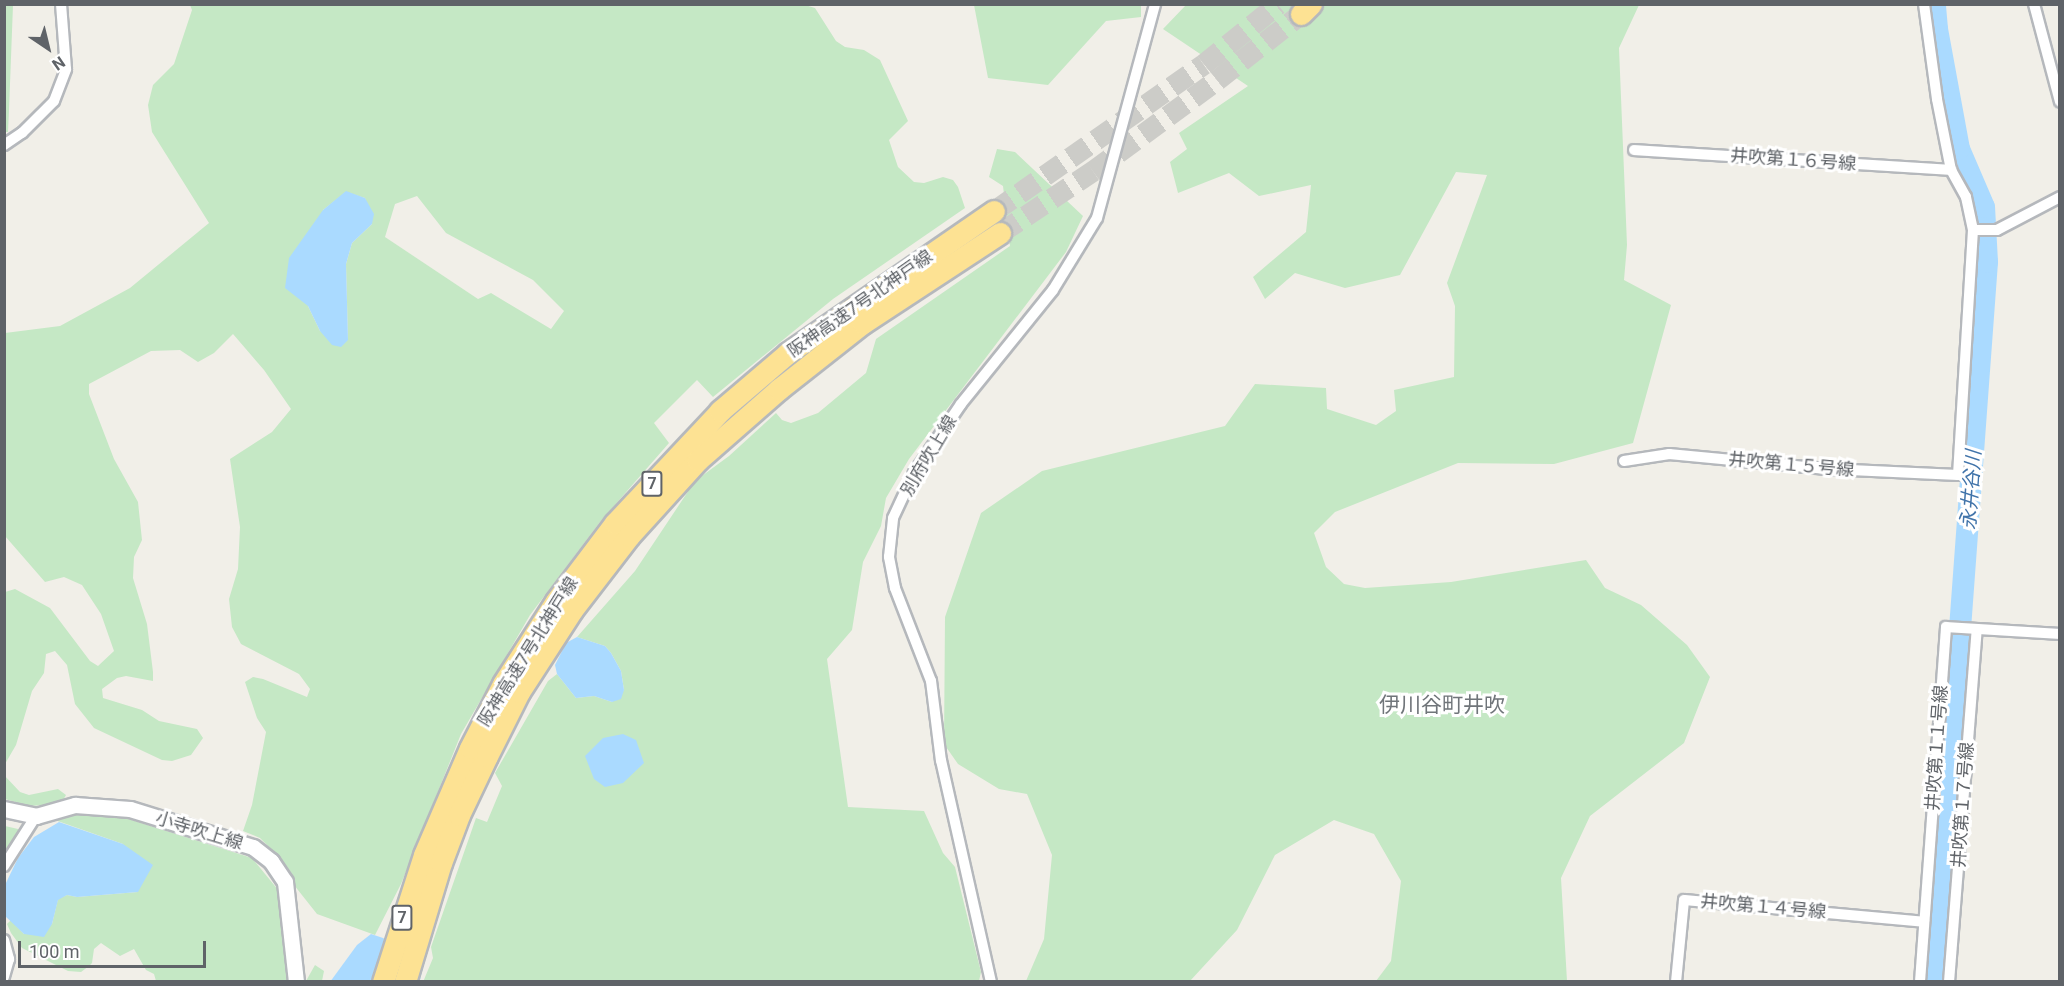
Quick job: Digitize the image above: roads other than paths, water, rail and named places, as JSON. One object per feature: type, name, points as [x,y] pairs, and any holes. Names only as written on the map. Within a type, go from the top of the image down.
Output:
[{"type":"highway","name":"阪神高速7号北神戸線","points":[[383,981],[433,859],[470,748],[504,684],[556,601],[615,523],[720,411],[788,353],[994,211]]},
{"type":"highway","name":"阪神高速7号北神戸線","points":[[405,981],[433,859],[459,815],[519,692],[573,610],[629,536],[698,460],[779,389],[863,323],[1000,233]]},
{"type":"street","points":[[4,145],[22,133],[54,101],[66,69],[61,4]]},
{"type":"street","name":"別府吹上線","points":[[991,981],[941,761],[931,681],[893,578],[889,557],[893,518],[914,473],[949,421],[1053,290],[1097,218],[1155,4]]},
{"type":"street","points":[[1924,4],[1937,99],[1951,170],[1966,197],[1976,230],[1997,230],[2060,196]]},
{"type":"street","points":[[2034,4],[2060,102]]},
{"type":"street","name":"井吹第１６号線","points":[[1635,150],[1951,170]]},
{"type":"street","name":"井吹第１５号線","points":[[1624,461],[1669,454],[1829,469],[1958,475],[1976,230]]},
{"type":"street","name":"井吹第１１号線","points":[[1920,981],[1946,627],[2060,634]]},
{"type":"street","name":"井吹第１７号線","points":[[1949,981],[1973,629]]},
{"type":"street","name":"小寺吹上線","points":[[4,809],[36,816],[75,805],[130,809],[253,847],[271,861],[285,882],[296,981]]},
{"type":"street","points":[[4,866],[36,816]]},
{"type":"street","name":"井吹第１４号線","points":[[1676,981],[1683,900],[1924,922]]},
{"type":"street","points":[[4,940],[9,959],[4,977]]},
{"type":"water","points":[[346,191],[365,198],[374,214],[372,224],[352,243],[346,264],[348,340],[341,347],[332,345],[320,331],[308,306],[285,288],[289,258],[323,210]]},
{"type":"water","points":[[577,637],[605,646],[611,653],[621,671],[624,690],[621,699],[612,702],[594,696],[576,698],[557,674],[555,665],[566,643]]},
{"type":"water","points":[[623,734],[636,740],[644,763],[623,783],[605,787],[594,779],[585,756],[603,738]]},
{"type":"water","points":[[59,822],[123,844],[153,865],[138,892],[77,897],[67,895],[58,900],[52,924],[44,937],[24,934],[5,916],[5,885],[18,858],[34,837]]},
{"type":"water","points":[[371,934],[383,938],[424,963],[420,980],[330,982],[357,945]]},
{"type":"waterway","name":"永井谷川","points":[[1934,982],[1987,262],[1984,207],[1959,149],[1937,29],[1935,4]]},
{"type":"tunnel","points":[[994,211],[1204,64],[1278,4]]},
{"type":"tunnel","points":[[1000,233],[1093,171],[1217,80],[1301,14]]},
{"type":"district","name":"伊川谷町井吹","points":[[1442,705]]}]
